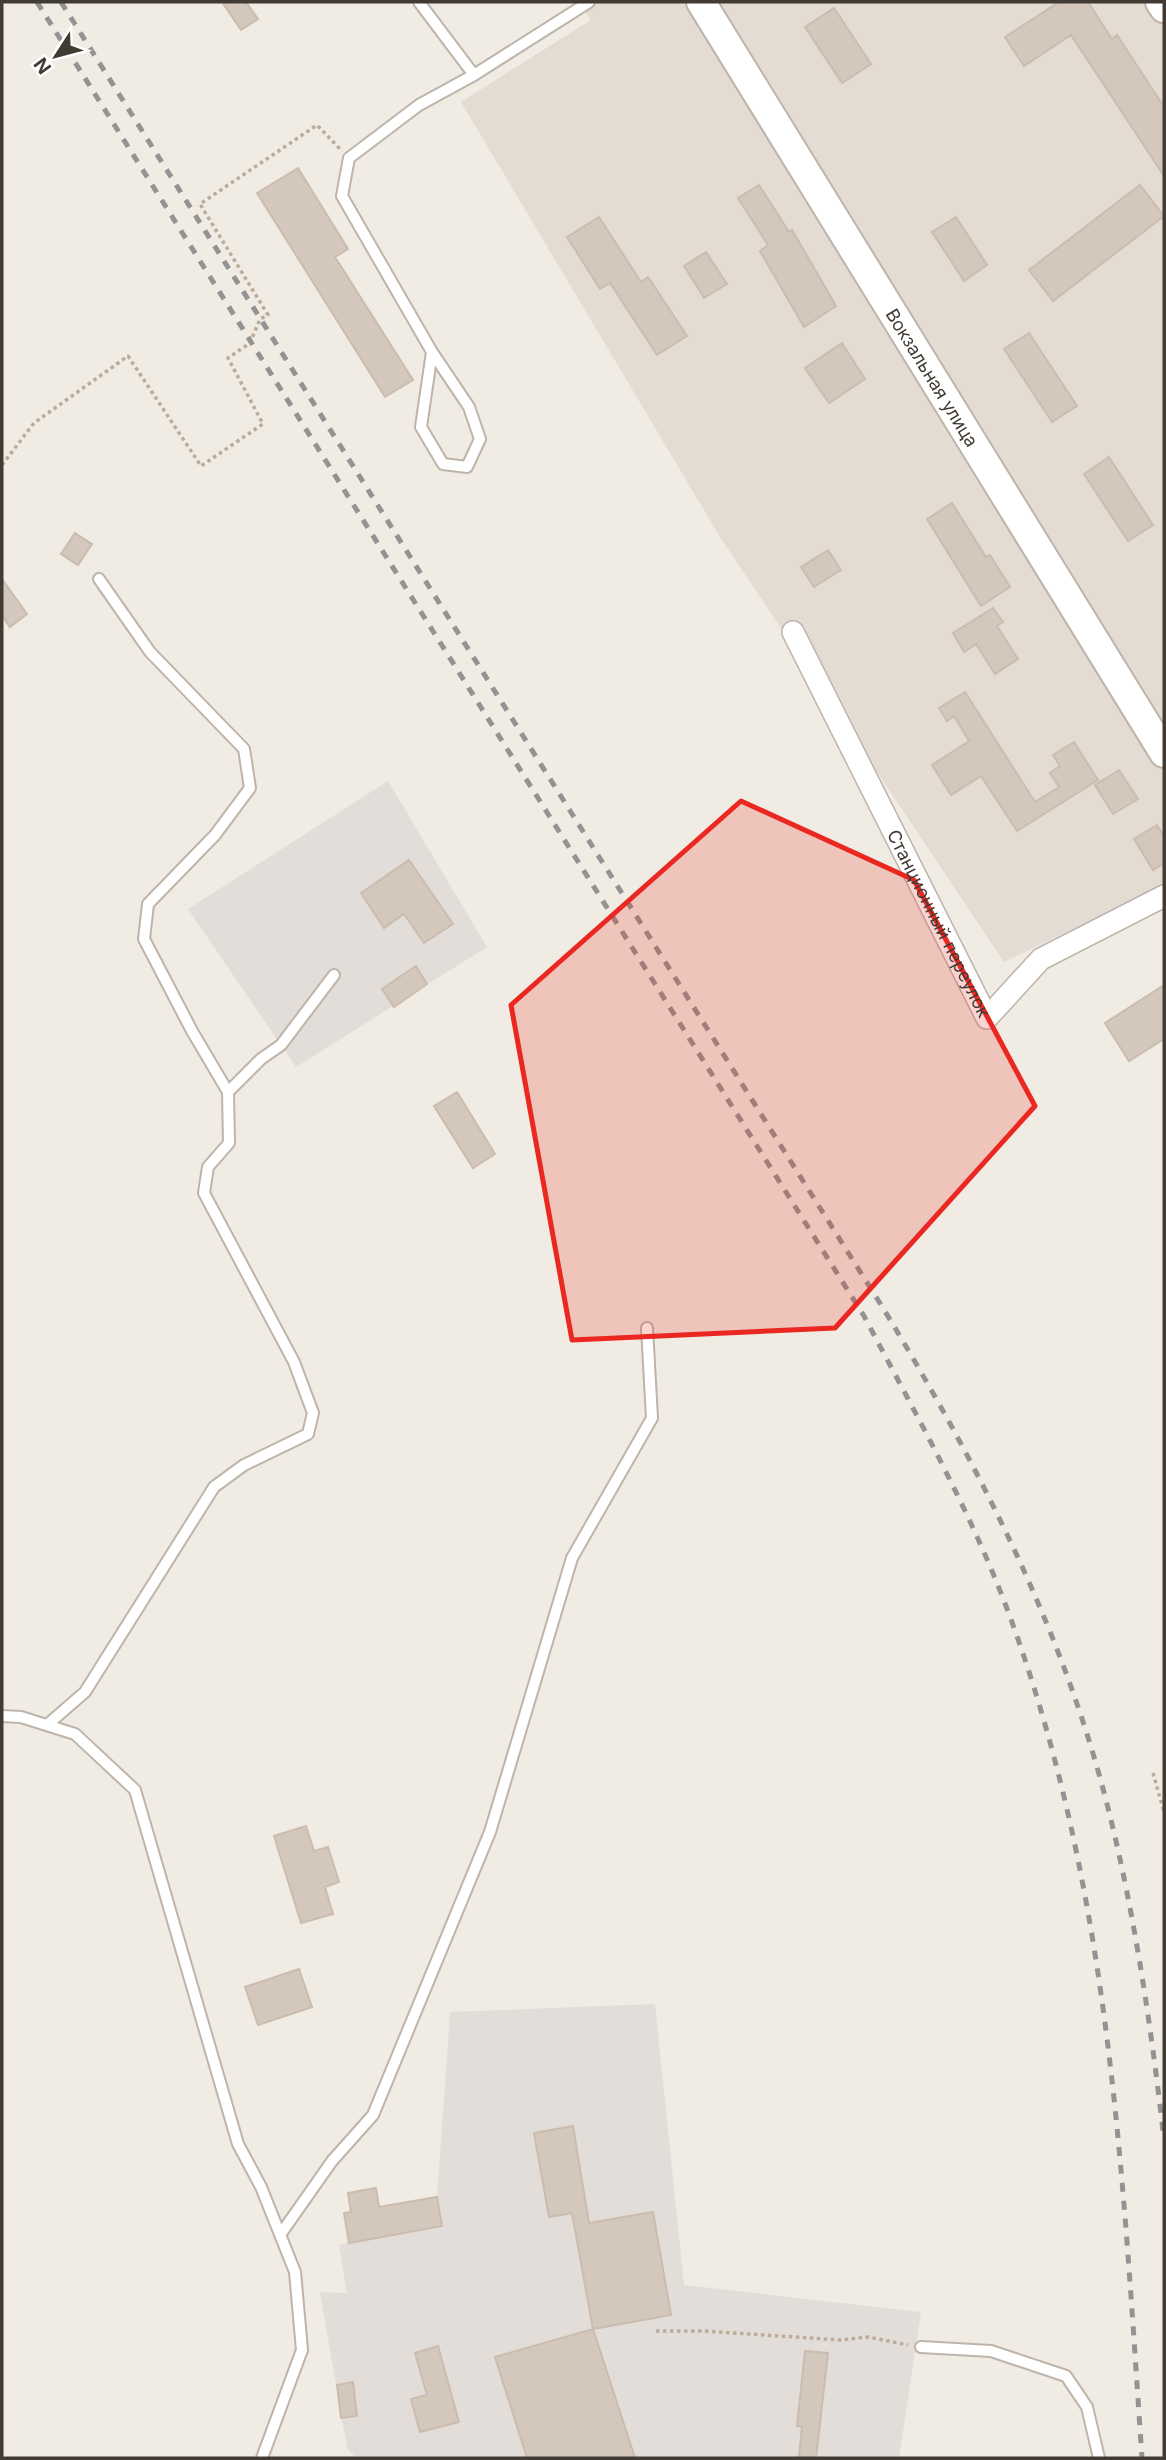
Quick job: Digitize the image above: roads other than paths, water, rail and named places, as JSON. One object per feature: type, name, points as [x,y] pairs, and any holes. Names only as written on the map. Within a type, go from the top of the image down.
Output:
[{"type":"street","name":"Вокзальная улица","points":[[701,2],[1164,753]]},
{"type":"street","points":[[1160,2],[1164,8]]},
{"type":"street","name":"Станционный переулок","points":[[793,632],[987,1018],[1041,959],[1164,897]]},
{"type":"lane","points":[[419,2],[474,75]]},
{"type":"lane","points":[[432,352],[421,427],[443,464],[467,467],[480,439],[469,407],[432,352],[342,196],[349,158],[419,105],[474,75],[589,2]]},
{"type":"lane","points":[[47,1725],[85,1692],[214,1487],[244,1465],[308,1434],[313,1413],[294,1362],[204,1193],[208,1167],[229,1143],[228,1092],[191,1031],[144,939],[148,904],[215,835],[250,788],[244,749],[150,652],[99,579]]},
{"type":"lane","points":[[228,1092],[261,1059],[281,1045],[334,975]]},
{"type":"lane","points":[[280,2235],[332,2161],[373,2115],[490,1832],[572,1558],[652,1418],[647,1328]]},
{"type":"lane","points":[[2,1716],[75,1734],[135,1790],[238,2144],[261,2187],[295,2272],[302,2350],[262,2458]]},
{"type":"lane","points":[[921,2347],[991,2351],[1066,2376],[1087,2407],[1099,2458]]},
{"type":"railway","points":[[37,2],[864,1316],[940,1459],[975,1532],[1006,1606],[1041,1710],[1068,1815],[1089,1921],[1106,2027],[1118,2134],[1142,2458]]},
{"type":"railway","points":[[61,2],[883,1308],[983,1486],[1041,1610],[1066,1674],[1107,1804],[1141,1971],[1164,2139]]}]
